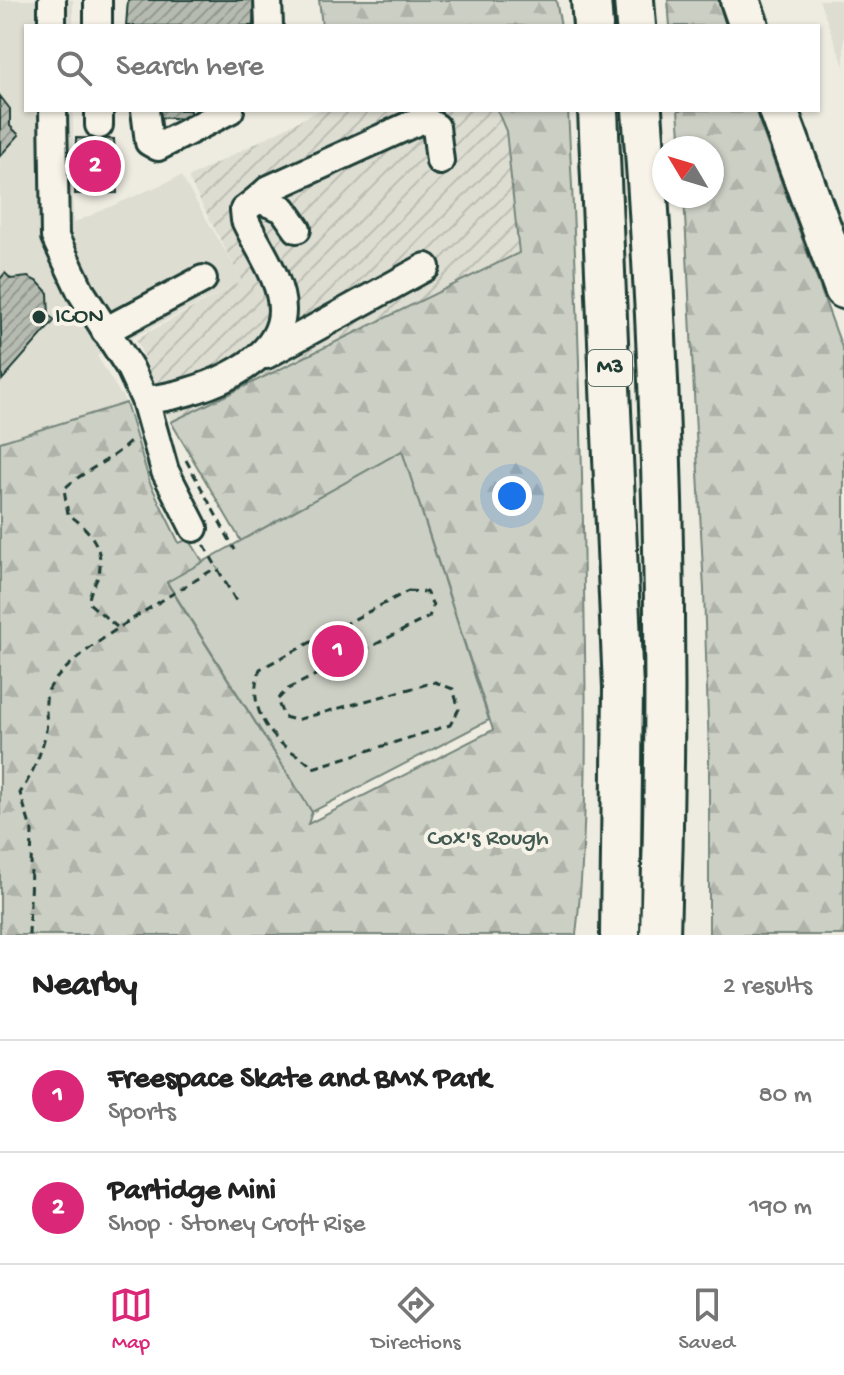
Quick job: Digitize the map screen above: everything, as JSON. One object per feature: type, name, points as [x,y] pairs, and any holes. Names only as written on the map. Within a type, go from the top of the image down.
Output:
[{"type":"highway","points":[[591,0],[593,24]]},
{"type":"highway","points":[[634,0],[636,24]]},
{"type":"highway","points":[[740,0],[748,24]]},
{"type":"highway","name":"M3","points":[[598,112],[621,625],[620,935]]},
{"type":"highway","name":"M3","points":[[642,112],[659,353],[665,552],[660,935]]},
{"type":"highway","points":[[779,112],[844,289]]},
{"type":"highway","name":"M3","points":[[599,935],[609,691],[621,625]]},
{"type":"street","points":[[52,0],[52,24]]},
{"type":"street","points":[[98,0],[98,24]]},
{"type":"street","points":[[268,0],[269,24]]},
{"type":"street","points":[[53,112],[55,237],[105,331],[130,368],[145,400],[165,471],[194,528]]},
{"type":"street","points":[[145,112],[149,142],[158,147],[226,112]]},
{"type":"street","points":[[252,363],[277,337],[282,309],[273,276],[245,220],[244,210],[269,189],[423,119],[436,127],[440,161]]},
{"type":"street","points":[[258,199],[283,209],[297,229]]},
{"type":"street","points":[[145,400],[179,397],[252,363],[426,267]]},
{"type":"street","points":[[105,331],[131,309],[203,279]]},
{"type":"path","points":[[117,627],[89,603],[89,590],[99,572],[97,546],[87,527],[68,514],[64,489],[77,476],[119,454],[141,431]]},
{"type":"path","points":[[194,528],[236,601]]},
{"type":"path","points":[[29,935],[32,832],[20,793],[29,780],[47,730],[47,694],[60,675],[117,627],[153,609],[217,567]]},
{"type":"path","points":[[408,591],[426,592],[433,605],[429,617],[288,689],[277,700],[284,717],[296,720],[435,682],[453,689],[459,709],[450,725],[313,768],[270,732],[258,708],[253,687],[260,669],[408,591]]},
{"type":"shaded area","points":[[0,0],[73,0],[73,24],[24,24],[24,112],[73,112],[73,223],[181,176],[243,281],[97,356],[126,403],[0,442]]},
{"type":"shaded area","points":[[819,0],[844,0],[844,66]]},
{"type":"shaded area","points":[[316,112],[498,112],[506,131],[519,253],[171,422],[136,339],[242,281],[188,178]]},
{"type":"green space","points":[[319,0],[556,0],[561,24],[322,24]]},
{"type":"green space","points":[[668,0],[718,0],[725,24],[670,24]]},
{"type":"green space","name":"Cox's Rough","points":[[498,112],[568,112],[579,350],[586,762],[576,935],[0,935],[0,442],[126,403],[150,483],[179,543],[189,539],[203,562],[167,583],[312,812],[308,824],[493,730],[402,451],[241,541],[171,422],[519,253],[506,131]]},
{"type":"green space","points":[[678,112],[756,112],[844,353],[844,935],[709,935],[709,754],[685,208],[724,208],[724,136],[680,136]]},
{"type":"green space","points":[[402,451],[489,720],[312,812],[167,582]]},
{"type":"building","points":[[128,0],[254,0],[253,24],[126,24]]},
{"type":"building","points":[[0,96],[10,109],[10,126],[19,135],[0,156]]},
{"type":"building","points":[[153,112],[190,112],[190,119],[153,117]]},
{"type":"building","points":[[76,138],[114,139],[117,193],[75,194]]},
{"type":"building","points":[[5,273],[11,279],[28,277],[38,282],[48,293],[49,316],[55,320],[2,380],[0,279]]},
{"type":"place","name":"Partidge Mini","points":[[95,166]]},
{"type":"place","name":"ICON","points":[[39,317]]},
{"type":"place","name":"Freespace Skate and BMX Park","points":[[338,651]]}]
